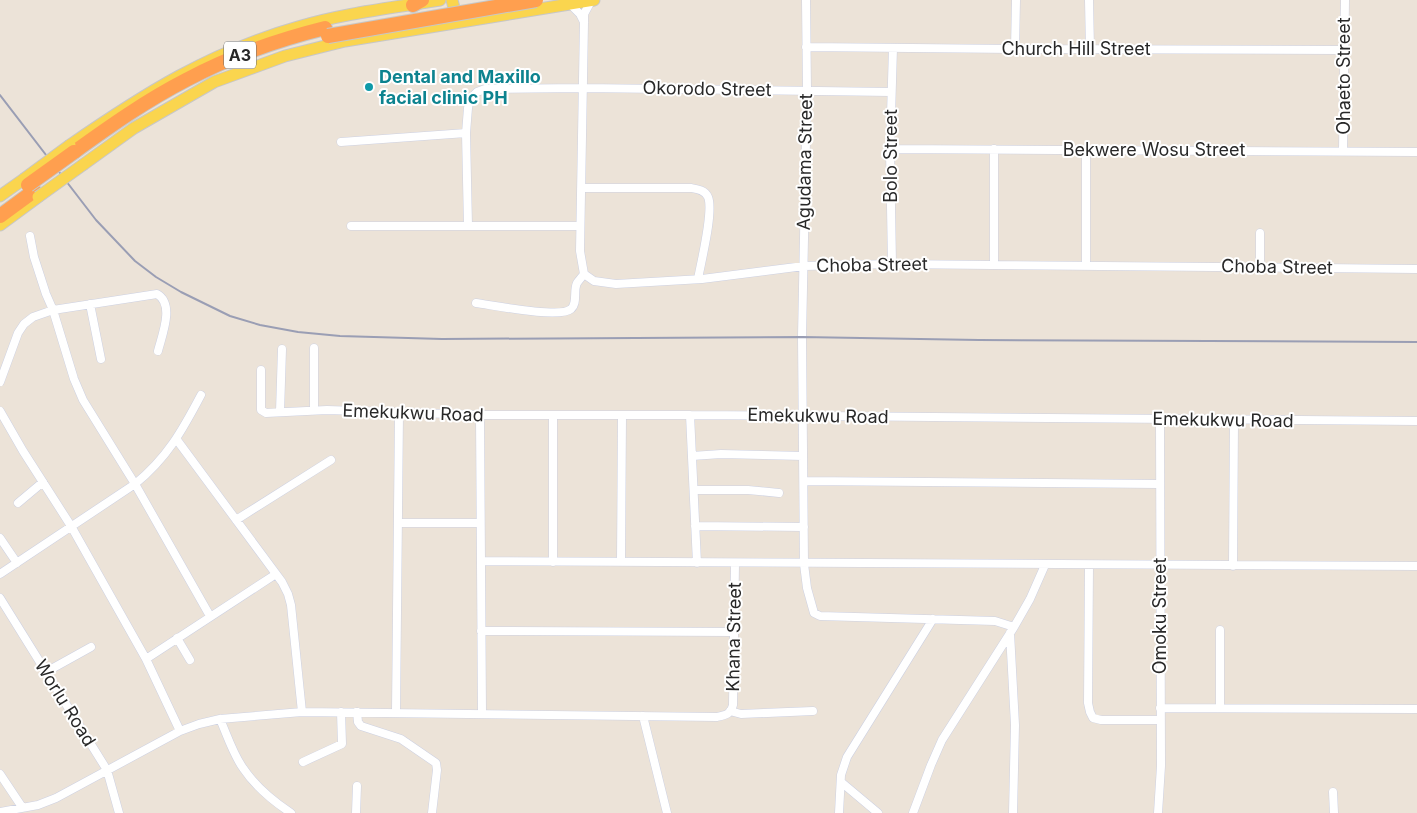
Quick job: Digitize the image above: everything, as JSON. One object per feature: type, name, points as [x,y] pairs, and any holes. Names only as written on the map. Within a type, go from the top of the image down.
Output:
[{"type":"highway","name":"A3","points":[[0,206],[31,188],[136,109],[187,79],[262,46],[486,0]]},
{"type":"highway","name":"A3","points":[[326,32],[536,0]]},
{"type":"highway","name":"A3","points":[[0,216],[31,188]]},
{"type":"main road","points":[[77,155],[116,113],[168,81],[243,46],[300,26],[417,2],[440,0]]},
{"type":"main road","points":[[452,0],[457,22]]},
{"type":"main road","points":[[523,12],[527,0]]},
{"type":"main road","points":[[77,155],[134,128],[214,82],[277,59],[337,42],[593,0]]},
{"type":"main road","points":[[0,196],[31,188]]},
{"type":"main road","points":[[0,226],[31,188]]},
{"type":"street","points":[[476,303],[545,313],[566,312],[574,304],[576,285],[584,274],[580,251],[580,226],[584,14],[593,0]]},
{"type":"street","name":"Agudama Street","points":[[806,0],[802,337],[804,564],[810,604],[817,615],[933,619]]},
{"type":"street","points":[[1015,49],[1016,0]]},
{"type":"street","points":[[1089,0],[1090,49]]},
{"type":"street","name":"Ohaeto Street","points":[[1343,151],[1345,0]]},
{"type":"street","points":[[570,4],[580,14],[584,22]]},
{"type":"street","name":"Church Hill Street","points":[[806,47],[1345,50]]},
{"type":"street","name":"Bolo Street","points":[[892,264],[890,149],[893,48]]},
{"type":"street","name":"Okorodo Street","points":[[468,226],[466,132],[470,99],[477,92],[485,89],[583,88],[891,92]]},
{"type":"street","points":[[341,142],[466,132]]},
{"type":"street","name":"Bekwere Wosu Street","points":[[890,149],[1417,152]]},
{"type":"street","points":[[994,149],[994,264]]},
{"type":"street","points":[[1086,150],[1086,265]]},
{"type":"street","points":[[581,188],[691,188],[701,190],[706,194],[709,202],[709,216],[698,279]]},
{"type":"street","points":[[351,226],[580,226]]},
{"type":"street","points":[[1260,233],[1260,267]]},
{"type":"street","points":[[30,236],[34,257],[53,310],[74,379],[83,400],[136,484],[210,616]]},
{"type":"street","name":"Choba Street","points":[[584,274],[594,281],[616,284],[698,279],[804,266],[892,264],[1417,269]]},
{"type":"street","points":[[0,382],[18,333],[24,324],[33,317],[53,310],[157,294],[161,297],[168,311],[158,351]]},
{"type":"street","points":[[90,304],[101,359]]},
{"type":"street","points":[[314,348],[314,410]]},
{"type":"street","points":[[280,412],[282,349]]},
{"type":"street","name":"Emekukwu Road","points":[[261,370],[261,410],[264,413],[314,410],[553,416],[690,415],[1417,422]]},
{"type":"street","points":[[0,574],[136,484],[152,471],[177,440],[201,396]]},
{"type":"street","points":[[0,412],[71,526],[146,659],[180,730]]},
{"type":"street","points":[[396,712],[399,413]]},
{"type":"street","points":[[480,415],[482,714]]},
{"type":"street","points":[[621,562],[622,415]]},
{"type":"street","points":[[690,415],[697,563]]},
{"type":"street","points":[[553,416],[553,562]]},
{"type":"street","name":"Omoku Street","points":[[1158,813],[1161,766],[1160,419]]},
{"type":"street","points":[[1233,566],[1234,421]]},
{"type":"street","points":[[177,440],[276,574],[288,594],[291,605],[302,712]]},
{"type":"street","points":[[692,456],[721,454],[803,456]]},
{"type":"street","points":[[236,520],[331,460]]},
{"type":"street","points":[[804,481],[1159,484]]},
{"type":"street","points":[[18,502],[43,482]]},
{"type":"street","points":[[694,490],[748,490],[779,493]]},
{"type":"street","points":[[398,522],[480,523]]},
{"type":"street","points":[[695,526],[804,527]]},
{"type":"street","points":[[0,538],[16,563]]},
{"type":"street","points":[[480,562],[1417,566]]},
{"type":"street","name":"Khana Street","points":[[0,812],[38,805],[56,798],[180,730],[220,719],[302,712],[717,717],[725,715],[730,711],[733,704],[735,563]]},
{"type":"street","points":[[914,813],[942,740],[1012,630],[1030,599],[1046,565]]},
{"type":"street","points":[[1089,565],[1088,703],[1090,712],[1094,718],[1100,720],[1160,720]]},
{"type":"street","points":[[146,659],[276,574]]},
{"type":"street","name":"Worlu Road","points":[[0,598],[107,770],[119,813]]},
{"type":"street","points":[[839,813],[841,782],[847,756],[933,619],[995,621],[1012,630]]},
{"type":"street","points":[[1012,630],[1015,726],[1013,813]]},
{"type":"street","points":[[1220,630],[1220,708]]},
{"type":"street","points":[[481,631],[734,632]]},
{"type":"street","points":[[177,638],[190,660]]},
{"type":"street","points":[[46,672],[92,647]]},
{"type":"street","points":[[1160,708],[1417,709]]},
{"type":"street","points":[[730,711],[741,714],[813,711]]},
{"type":"street","points":[[303,762],[342,744],[341,712]]},
{"type":"street","points":[[357,712],[358,722],[361,726],[401,739],[436,763],[437,770],[432,813]]},
{"type":"street","points":[[643,716],[666,813]]},
{"type":"street","points":[[220,719],[242,767],[254,782],[278,805],[291,813]]},
{"type":"street","points":[[0,774],[22,808]]},
{"type":"street","points":[[841,782],[878,813]]},
{"type":"street","points":[[356,813],[357,786]]},
{"type":"street","points":[[1333,792],[1334,813]]},
{"type":"railway","points":[[0,95],[96,220],[135,261],[156,277],[181,292],[230,316],[260,325],[298,332],[340,336],[442,339],[802,337],[979,340],[1417,342]]},
{"type":"place","name":"Dental and Maxillo facial clinic PH","points":[[369,87]]}]
